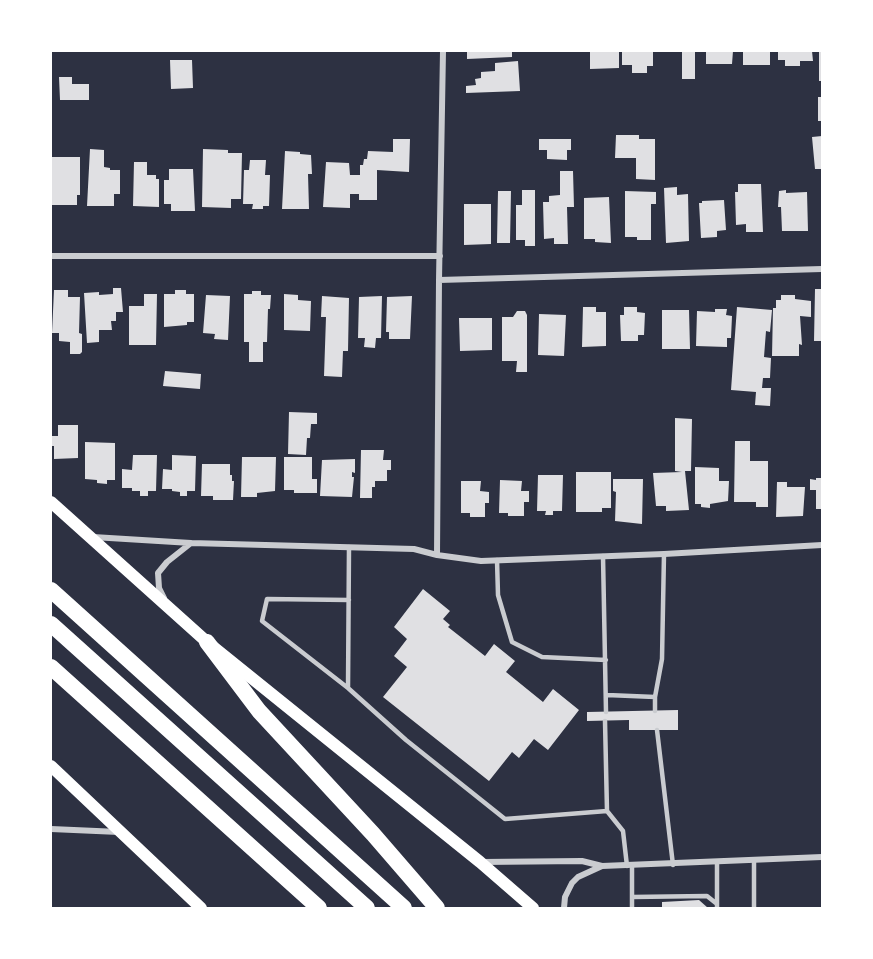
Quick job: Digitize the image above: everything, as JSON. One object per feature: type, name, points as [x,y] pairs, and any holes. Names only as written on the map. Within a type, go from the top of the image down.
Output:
[{"type":"highway","points":[[51,590],[404,908]]},
{"type":"highway","points":[[51,624],[367,908]]},
{"type":"highway","points":[[51,636],[353,908]]},
{"type":"highway","points":[[207,642],[259,711],[373,834],[437,908]]},
{"type":"highway","points":[[51,668],[319,908]]},
{"type":"highway","points":[[51,680],[80,694]]},
{"type":"main road","points":[[51,502],[207,642],[480,862],[533,908]]},
{"type":"main road","points":[[51,766],[201,908]]},
{"type":"street","points":[[437,555],[443,51]]},
{"type":"street","points":[[51,256],[440,256]]},
{"type":"street","points":[[439,279],[822,269]]},
{"type":"street","points":[[88,536],[103,539],[191,543],[414,549],[437,555],[481,561],[822,545]]},
{"type":"street","points":[[167,604],[159,588],[158,573],[167,562],[191,543]]},
{"type":"street","points":[[51,829],[123,833]]},
{"type":"street","points":[[480,862],[582,861],[602,866],[630,866],[822,857]]},
{"type":"street","points":[[564,908],[565,897],[572,883],[578,877],[602,866]]},
{"type":"lane","points":[[348,688],[349,547]]},
{"type":"lane","points":[[655,711],[655,697],[662,659],[664,554]]},
{"type":"lane","points":[[603,556],[606,712]]},
{"type":"lane","points":[[497,560],[498,595],[512,642],[542,657],[606,660]]},
{"type":"lane","points":[[349,600],[267,599],[262,621],[348,688],[406,740],[505,819],[607,812]]},
{"type":"lane","points":[[607,695],[655,697]]},
{"type":"lane","points":[[605,721],[607,812],[623,831],[630,866],[632,908]]},
{"type":"lane","points":[[657,730],[673,865]]},
{"type":"lane","points":[[753,861],[754,908]]},
{"type":"lane","points":[[717,862],[717,906]]},
{"type":"lane","points":[[632,897],[707,896],[717,906]]},
{"type":"building","points":[[467,51],[512,51],[512,57],[467,59]]},
{"type":"building","points":[[590,51],[619,51],[619,68],[590,69]]},
{"type":"building","points":[[622,51],[653,51],[653,66],[647,66],[647,73],[632,73],[632,65],[622,65]]},
{"type":"building","points":[[682,51],[695,51],[695,79],[682,79]]},
{"type":"building","points":[[706,51],[733,51],[732,64],[706,64]]},
{"type":"building","points":[[743,51],[770,51],[770,65],[743,65]]},
{"type":"building","points":[[778,51],[812,51],[813,61],[800,61],[800,66],[785,66],[785,60],[778,60]]},
{"type":"building","points":[[819,51],[822,51],[822,81],[819,81]]},
{"type":"building","points":[[170,60],[192,60],[193,88],[171,89]]},
{"type":"building","points":[[518,61],[520,91],[466,93],[466,86],[476,85],[475,79],[481,78],[481,72],[495,71],[495,63]]},
{"type":"building","points":[[59,77],[72,77],[72,84],[89,84],[89,100],[60,100]]},
{"type":"building","points":[[818,97],[822,97],[822,121],[818,121]]},
{"type":"building","points":[[616,135],[639,135],[639,139],[655,139],[655,180],[636,179],[636,158],[615,158]]},
{"type":"building","points":[[822,136],[822,169],[815,169],[812,137]]},
{"type":"building","points":[[393,139],[410,139],[409,172],[377,170],[377,200],[359,200],[359,194],[350,194],[350,208],[323,207],[326,162],[349,163],[350,175],[360,175],[360,165],[363,165],[364,159],[367,159],[368,151],[393,152]]},
{"type":"building","points":[[539,139],[571,139],[571,150],[567,150],[567,160],[547,159],[547,150],[539,150]]},
{"type":"building","points":[[90,149],[104,150],[104,167],[110,170],[120,170],[120,194],[114,194],[114,206],[87,206]]},
{"type":"building","points":[[203,149],[242,153],[241,199],[231,199],[231,208],[202,207]]},
{"type":"building","points":[[285,151],[311,155],[312,174],[308,174],[309,209],[282,209]]},
{"type":"building","points":[[51,157],[80,157],[80,195],[77,195],[77,205],[51,205]]},
{"type":"building","points":[[250,160],[266,160],[265,175],[270,175],[269,206],[263,206],[263,209],[252,209],[253,204],[243,204],[244,170],[249,170]]},
{"type":"building","points":[[134,162],[147,162],[147,175],[156,175],[156,179],[159,179],[159,207],[133,206]]},
{"type":"building","points":[[169,169],[193,169],[195,211],[171,211],[171,204],[164,204],[164,180],[169,180]]},
{"type":"building","points":[[560,171],[573,171],[574,207],[567,207],[568,244],[554,244],[554,238],[544,239],[543,202],[549,202],[549,196],[560,195]]},
{"type":"building","points":[[738,184],[761,184],[763,232],[746,232],[746,224],[736,225],[735,192],[738,192]]},
{"type":"building","points":[[677,187],[677,195],[688,194],[689,241],[666,243],[664,188]]},
{"type":"building","points":[[522,190],[535,190],[535,246],[525,246],[525,240],[516,240],[516,205],[522,205]]},
{"type":"building","points":[[786,190],[786,193],[807,192],[808,231],[782,231],[781,207],[778,207],[779,191]]},
{"type":"building","points":[[498,191],[511,191],[510,243],[497,243]]},
{"type":"building","points":[[625,191],[656,192],[656,204],[651,204],[651,240],[625,237]]},
{"type":"building","points":[[609,197],[611,243],[584,239],[584,198]]},
{"type":"building","points":[[724,200],[726,230],[717,231],[717,237],[701,238],[699,203]]},
{"type":"building","points":[[464,204],[491,204],[491,244],[464,245]]},
{"type":"building","points":[[113,288],[121,288],[123,312],[116,312],[116,321],[111,321],[112,330],[99,330],[99,342],[87,343],[84,293],[113,294]]},
{"type":"building","points":[[815,289],[822,289],[822,341],[814,341]]},
{"type":"building","points":[[54,290],[68,290],[68,297],[80,297],[79,333],[82,334],[82,352],[80,354],[70,354],[70,342],[59,341],[59,333],[52,333]]},
{"type":"building","points":[[175,290],[186,290],[186,294],[194,294],[194,322],[187,322],[187,325],[164,327],[164,294],[175,294]]},
{"type":"building","points":[[252,291],[261,291],[261,295],[271,295],[270,309],[268,309],[267,342],[263,342],[263,362],[249,362],[249,342],[244,342],[244,294],[252,294]]},
{"type":"building","points":[[144,294],[157,294],[156,345],[129,345],[129,306],[144,306]]},
{"type":"building","points":[[284,294],[298,295],[298,300],[311,301],[310,331],[284,330]]},
{"type":"building","points":[[206,295],[230,296],[228,340],[214,339],[215,334],[203,333]]},
{"type":"building","points":[[781,295],[795,295],[795,299],[811,301],[811,317],[800,316],[802,345],[799,344],[799,356],[772,356],[773,308],[776,308],[776,300],[781,300]]},
{"type":"building","points":[[322,296],[349,298],[348,351],[343,351],[342,377],[324,376],[326,317],[321,317]]},
{"type":"building","points":[[382,296],[381,338],[376,338],[375,348],[364,347],[365,338],[358,338],[359,297]]},
{"type":"building","points":[[412,296],[410,339],[389,339],[389,332],[386,332],[387,297]]},
{"type":"building","points":[[583,307],[596,307],[596,312],[606,312],[606,346],[582,347]]},
{"type":"building","points":[[624,307],[637,307],[637,312],[645,313],[644,335],[638,335],[638,341],[621,341],[620,315],[624,315]]},
{"type":"building","points":[[737,307],[772,310],[770,332],[766,331],[764,357],[771,358],[770,378],[763,378],[762,388],[771,388],[770,406],[755,405],[756,392],[731,390]]},
{"type":"building","points":[[715,309],[727,309],[726,315],[732,316],[731,338],[727,338],[727,347],[696,346],[697,311],[715,312]]},
{"type":"building","points":[[662,310],[689,310],[690,349],[662,349]]},
{"type":"building","points":[[517,311],[525,311],[527,315],[527,372],[516,372],[517,361],[502,361],[502,317],[513,317]]},
{"type":"building","points":[[539,314],[566,315],[564,356],[538,355]]},
{"type":"building","points":[[459,318],[492,318],[492,350],[460,351]]},
{"type":"building","points":[[165,371],[201,374],[200,389],[163,386]]},
{"type":"building","points":[[289,412],[317,413],[317,424],[311,424],[310,438],[307,438],[306,455],[288,454]]},
{"type":"building","points":[[675,418],[692,419],[691,471],[685,471],[689,510],[666,511],[666,506],[656,506],[653,473],[682,472],[675,471]]},
{"type":"building","points":[[58,425],[78,425],[78,458],[54,459],[51,436],[58,436]]},
{"type":"building","points":[[735,441],[750,441],[750,461],[768,461],[768,507],[756,507],[756,502],[734,502]]},
{"type":"building","points":[[85,442],[115,443],[115,480],[107,480],[107,484],[85,479]]},
{"type":"building","points":[[361,450],[384,450],[383,460],[391,460],[391,470],[387,470],[387,481],[375,481],[375,487],[372,487],[372,498],[360,498]]},
{"type":"building","points":[[133,455],[157,455],[156,491],[148,491],[148,496],[140,496],[140,491],[132,491],[132,488],[122,488],[122,469],[132,470]]},
{"type":"building","points":[[172,455],[196,456],[195,491],[187,491],[187,496],[180,496],[180,492],[172,491],[172,489],[162,489],[163,469],[172,470]]},
{"type":"building","points":[[242,457],[276,457],[275,491],[257,493],[257,497],[241,497]]},
{"type":"building","points":[[284,457],[312,457],[312,479],[317,479],[317,493],[294,493],[294,490],[284,490]]},
{"type":"building","points":[[355,459],[355,473],[352,472],[352,477],[354,477],[352,497],[320,496],[322,460]]},
{"type":"building","points":[[202,464],[230,464],[230,475],[234,481],[233,500],[213,500],[213,496],[201,496]]},
{"type":"building","points":[[695,467],[719,468],[719,481],[729,481],[728,501],[710,504],[710,508],[695,504]]},
{"type":"building","points":[[576,472],[611,472],[611,508],[602,508],[602,512],[576,512]]},
{"type":"building","points":[[538,475],[563,475],[562,511],[553,511],[553,515],[545,515],[546,511],[537,511]]},
{"type":"building","points":[[816,478],[822,478],[822,509],[816,509],[816,490],[810,490],[810,479],[816,480]]},
{"type":"building","points":[[613,479],[643,479],[642,524],[615,521],[616,492],[613,491]]},
{"type":"building","points":[[500,480],[522,481],[521,491],[529,491],[529,502],[524,502],[524,516],[508,516],[508,513],[499,513]]},
{"type":"building","points":[[461,481],[481,481],[480,491],[489,492],[489,503],[485,503],[485,517],[470,517],[470,513],[461,513]]},
{"type":"building","points":[[777,482],[787,482],[787,487],[805,487],[803,516],[776,517]]},
{"type":"building","points":[[423,589],[450,611],[443,619],[450,625],[448,627],[485,656],[494,644],[515,661],[506,672],[543,702],[553,689],[579,710],[548,750],[534,739],[519,758],[512,752],[489,781],[383,697],[407,667],[394,656],[407,639],[394,627]]},
{"type":"building","points":[[678,710],[678,730],[629,730],[629,720],[587,721],[587,712]]},
{"type":"building","points":[[699,900],[708,908],[662,908],[662,902]]}]
